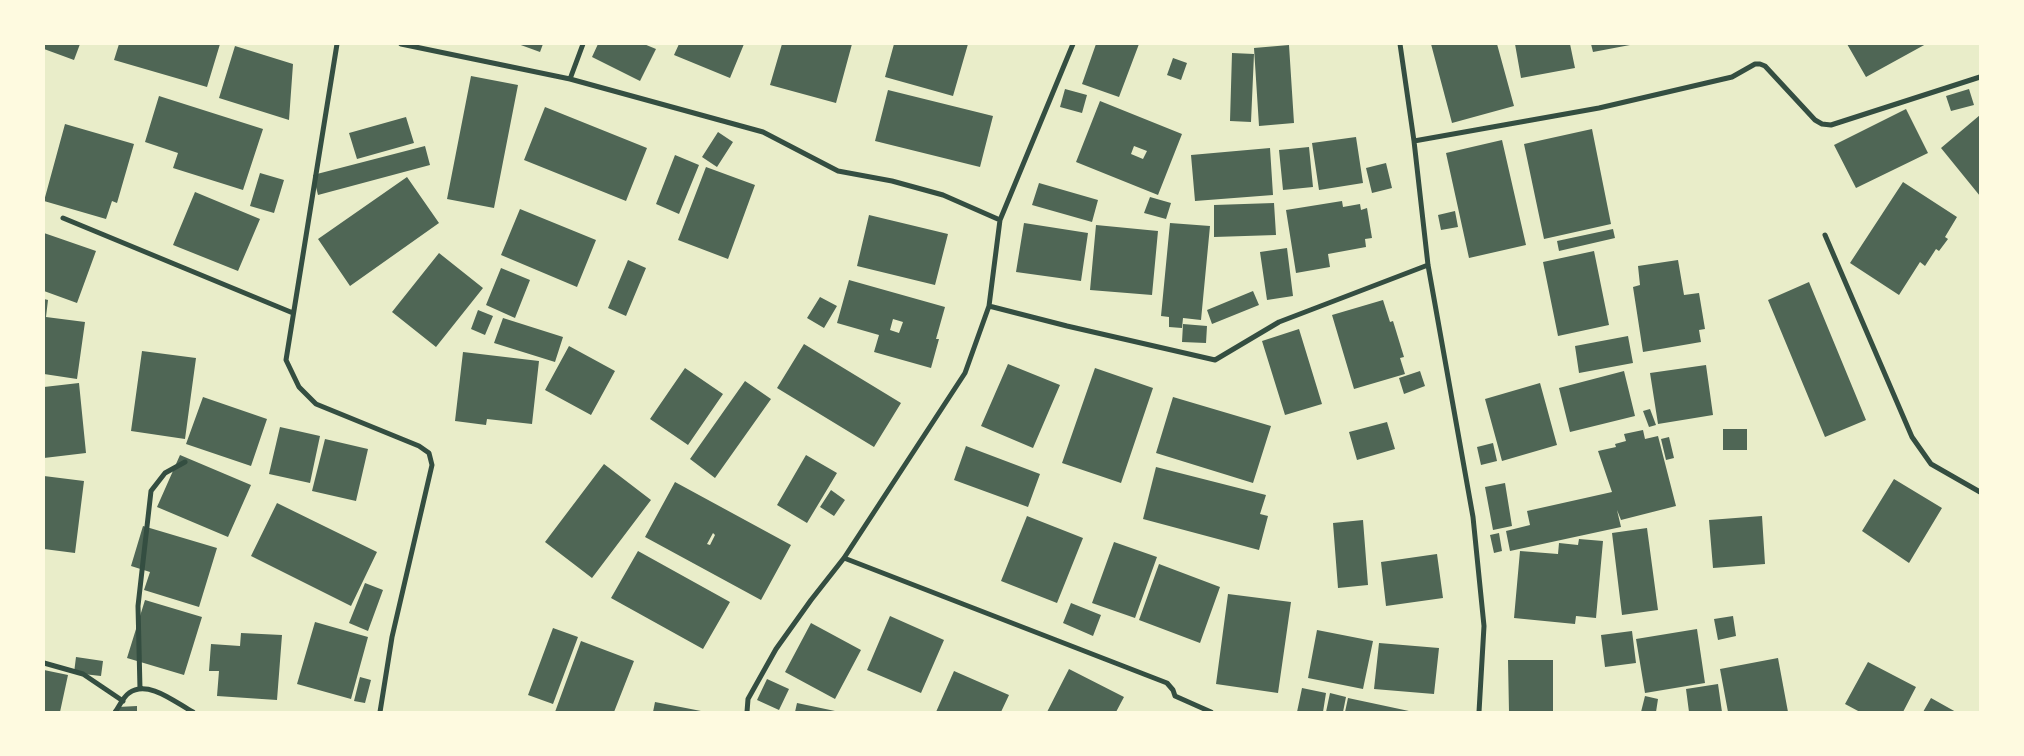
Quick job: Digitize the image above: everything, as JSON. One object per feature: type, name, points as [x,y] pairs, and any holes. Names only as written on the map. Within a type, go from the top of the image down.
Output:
[{"type":"street","points":[[337,44],[286,360],[299,388],[316,404],[419,446],[430,453],[432,465],[392,637],[380,712]]},
{"type":"street","points":[[401,44],[570,79],[762,132],[838,171],[892,181],[943,196],[1000,220]]},
{"type":"street","points":[[570,79],[583,44]]},
{"type":"street","points":[[747,712],[748,699],[776,650],[811,600],[844,558],[965,373],[989,306],[1000,220],[1073,44]]},
{"type":"street","points":[[1400,44],[1414,140],[1428,265],[1474,516],[1484,626],[1479,712]]},
{"type":"street","points":[[1414,140],[1599,108],[1732,77],[1755,64],[1765,66],[1815,120],[1822,124],[1831,125],[1980,77]]},
{"type":"street","points":[[63,218],[294,313]]},
{"type":"street","points":[[1825,235],[1912,437],[1931,464],[1980,492]]},
{"type":"street","points":[[989,306],[1215,360],[1279,322],[1428,265]]},
{"type":"street","points":[[140,688],[138,606],[152,491],[164,473],[186,462]]},
{"type":"street","points":[[844,558],[1167,683],[1175,696],[1211,712]]},
{"type":"street","points":[[44,664],[84,674],[123,701]]},
{"type":"street","points":[[115,712],[128,694],[140,688],[154,690],[193,712]]},
{"type":"building","points":[[44,44],[80,44],[74,60],[44,49]]},
{"type":"building","points":[[119,44],[220,44],[207,87],[114,60]]},
{"type":"building","points":[[518,44],[543,44],[540,52]]},
{"type":"building","points":[[598,44],[644,44],[656,49],[640,81],[592,57]]},
{"type":"building","points":[[679,44],[744,44],[730,78],[674,55]]},
{"type":"building","points":[[782,44],[852,44],[836,103],[770,85]]},
{"type":"building","points":[[894,44],[968,44],[953,96],[885,77]]},
{"type":"building","points":[[1096,44],[1139,44],[1119,97],[1082,84]]},
{"type":"building","points":[[1431,44],[1497,44],[1514,106],[1452,123]]},
{"type":"building","points":[[1515,44],[1570,44],[1575,68],[1521,78]]},
{"type":"building","points":[[1591,44],[1630,44],[1630,45],[1593,52]]},
{"type":"building","points":[[1847,44],[1926,44],[1866,77]]},
{"type":"building","points":[[1289,45],[1294,123],[1259,126],[1254,48]]},
{"type":"building","points":[[235,46],[293,64],[289,120],[219,98]]},
{"type":"building","points":[[1232,53],[1254,54],[1251,122],[1230,121]]},
{"type":"building","points":[[1173,58],[1187,63],[1181,80],[1167,75]]},
{"type":"building","points":[[471,76],[518,85],[494,208],[447,199]]},
{"type":"building","points":[[1065,89],[1087,95],[1082,113],[1060,107]]},
{"type":"building","points":[[1969,89],[1974,105],[1951,111],[1946,96]]},
{"type":"building","points":[[888,90],[993,116],[980,167],[875,141]]},
{"type":"building","points":[[159,96],[263,129],[243,190],[173,168],[178,153],[145,142]]},
{"type":"building","points":[[1100,101],[1182,134],[1158,195],[1076,162]],"holes":[[[1134,146],[1147,151],[1143,159],[1131,154]]]},
{"type":"building","points":[[545,107],[647,148],[626,201],[524,160]]},
{"type":"building","points":[[1906,109],[1928,153],[1856,188],[1834,145]]},
{"type":"building","points":[[1980,115],[1980,196],[1941,148]]},
{"type":"building","points":[[406,117],[414,143],[357,159],[349,133]]},
{"type":"building","points":[[65,124],[134,144],[117,203],[112,201],[106,219],[44,201]]},
{"type":"building","points":[[1592,129],[1611,224],[1544,239],[1524,144]]},
{"type":"building","points":[[718,132],[733,142],[717,167],[702,157]]},
{"type":"building","points":[[1356,137],[1363,183],[1319,190],[1312,143]]},
{"type":"building","points":[[1502,140],[1526,245],[1469,258],[1446,153]]},
{"type":"building","points":[[425,146],[430,165],[318,195],[313,175]]},
{"type":"building","points":[[1309,147],[1313,187],[1283,190],[1279,150]]},
{"type":"building","points":[[1270,148],[1273,195],[1195,201],[1191,155]]},
{"type":"building","points":[[675,155],[699,165],[679,214],[656,204]]},
{"type":"building","points":[[1386,163],[1392,188],[1372,193],[1366,168]]},
{"type":"building","points":[[706,167],[755,185],[728,259],[678,240]]},
{"type":"building","points":[[260,173],[284,180],[274,213],[250,206]]},
{"type":"building","points":[[407,177],[439,223],[350,286],[318,239]]},
{"type":"building","points":[[1903,182],[1957,217],[1945,237],[1948,239],[1939,251],[1936,249],[1925,266],[1920,262],[1899,295],[1850,263]]},
{"type":"building","points":[[1039,183],[1098,200],[1092,222],[1032,205]]},
{"type":"building","points":[[195,192],[260,219],[238,271],[173,245]]},
{"type":"building","points":[[1150,197],[1171,203],[1166,219],[1144,213]]},
{"type":"building","points":[[1342,201],[1343,207],[1360,204],[1361,210],[1367,208],[1372,238],[1365,239],[1366,247],[1328,254],[1330,267],[1296,273],[1286,210]]},
{"type":"building","points":[[1274,203],[1276,235],[1214,237],[1214,205]]},
{"type":"building","points":[[520,209],[596,240],[577,287],[501,255]]},
{"type":"building","points":[[1455,211],[1458,227],[1441,230],[1438,215]]},
{"type":"building","points":[[869,215],[948,234],[935,285],[857,266]]},
{"type":"building","points":[[1024,223],[1088,233],[1081,281],[1016,272]]},
{"type":"building","points":[[1170,223],[1210,226],[1201,320],[1183,318],[1182,328],[1169,327],[1169,317],[1161,316]]},
{"type":"building","points":[[1096,225],[1158,231],[1152,295],[1090,290]]},
{"type":"building","points":[[1613,229],[1615,238],[1559,251],[1557,241]]},
{"type":"building","points":[[44,233],[96,251],[77,303],[44,291]]},
{"type":"building","points":[[1287,248],[1293,296],[1267,300],[1260,252]]},
{"type":"building","points":[[1594,251],[1609,325],[1558,336],[1543,262]]},
{"type":"building","points":[[439,253],[483,288],[436,347],[392,312]]},
{"type":"building","points":[[628,260],[646,268],[626,316],[608,308]]},
{"type":"building","points":[[1678,260],[1684,295],[1699,293],[1705,329],[1699,330],[1701,342],[1643,352],[1633,287],[1640,285],[1638,266]]},
{"type":"building","points":[[501,268],[530,280],[515,318],[486,305]]},
{"type":"building","points":[[849,280],[945,307],[936,339],[939,339],[931,368],[874,352],[879,335],[837,323]],"holes":[[[893,319],[903,322],[899,333],[890,330]]]},
{"type":"building","points":[[1809,282],[1866,420],[1825,437],[1768,300]]},
{"type":"building","points":[[1253,291],[1259,305],[1212,324],[1207,310]]},
{"type":"building","points":[[820,297],[837,306],[824,328],[807,318]]},
{"type":"building","points":[[44,299],[48,300],[46,317],[85,322],[77,379],[44,374]]},
{"type":"building","points":[[1383,300],[1390,322],[1393,321],[1404,357],[1400,358],[1405,374],[1354,389],[1332,315]]},
{"type":"building","points":[[478,310],[493,316],[485,335],[471,329]]},
{"type":"building","points":[[503,318],[563,337],[555,362],[494,343]]},
{"type":"building","points":[[1183,324],[1207,326],[1206,343],[1182,342]]},
{"type":"building","points":[[1299,329],[1322,404],[1285,415],[1262,341]]},
{"type":"building","points":[[1628,336],[1633,363],[1579,373],[1575,346]]},
{"type":"building","points":[[804,344],[901,403],[874,447],[777,388]]},
{"type":"building","points":[[569,346],[615,371],[591,415],[545,390]]},
{"type":"building","points":[[142,351],[196,358],[185,439],[131,431]]},
{"type":"building","points":[[463,352],[539,361],[532,424],[487,419],[486,425],[455,421]]},
{"type":"building","points":[[1008,364],[1060,385],[1033,448],[981,426]]},
{"type":"building","points":[[1706,365],[1713,415],[1658,424],[1650,373]]},
{"type":"building","points":[[685,368],[723,394],[688,445],[650,419]]},
{"type":"building","points":[[1095,368],[1153,388],[1121,483],[1062,463]]},
{"type":"building","points":[[1420,371],[1425,386],[1404,394],[1399,378]]},
{"type":"building","points":[[1624,371],[1635,416],[1570,432],[1559,388]]},
{"type":"building","points":[[745,381],[771,399],[715,478],[690,459]]},
{"type":"building","points":[[79,383],[86,453],[44,458],[44,387]]},
{"type":"building","points":[[1540,383],[1557,445],[1502,461],[1485,399]]},
{"type":"building","points":[[203,397],[267,419],[251,466],[186,444]]},
{"type":"building","points":[[1173,397],[1271,426],[1253,483],[1156,453]]},
{"type":"building","points":[[1650,409],[1656,425],[1649,427],[1643,411]]},
{"type":"building","points":[[1387,422],[1395,449],[1357,460],[1349,432]]},
{"type":"building","points":[[280,427],[320,436],[310,483],[269,474]]},
{"type":"building","points":[[1723,429],[1747,429],[1747,450],[1723,450]]},
{"type":"building","points":[[1643,430],[1645,439],[1658,436],[1676,506],[1621,520],[1617,510],[1621,527],[1510,551],[1506,531],[1530,525],[1527,511],[1612,492],[1598,451],[1616,447],[1615,444],[1626,441],[1624,434]]},
{"type":"building","points":[[1669,437],[1674,458],[1666,460],[1661,439]]},
{"type":"building","points":[[325,439],[368,449],[356,501],[312,491]]},
{"type":"building","points":[[1493,443],[1497,461],[1481,465],[1477,447]]},
{"type":"building","points":[[966,446],[1040,474],[1028,507],[954,480]]},
{"type":"building","points":[[180,455],[251,485],[228,537],[157,507]]},
{"type":"building","points":[[806,455],[837,473],[807,523],[777,505]]},
{"type":"building","points":[[604,464],[651,500],[592,578],[545,542]]},
{"type":"building","points":[[1156,467],[1266,495],[1260,514],[1268,516],[1259,550],[1143,519]]},
{"type":"building","points":[[44,476],[84,481],[75,553],[44,549]]},
{"type":"building","points":[[1894,479],[1942,508],[1909,563],[1862,531]]},
{"type":"building","points":[[675,482],[791,545],[761,600],[645,537]],"holes":[[[713,533],[715,535],[710,545],[707,544]]]},
{"type":"building","points":[[1505,483],[1512,526],[1493,530],[1485,487]]},
{"type":"building","points":[[831,490],[845,500],[834,516],[820,507]]},
{"type":"building","points":[[277,503],[377,552],[351,606],[251,556]]},
{"type":"building","points":[[1027,516],[1083,538],[1057,603],[1001,581]]},
{"type":"building","points":[[1762,516],[1765,564],[1713,568],[1709,520]]},
{"type":"building","points":[[1363,520],[1368,585],[1338,588],[1333,523]]},
{"type":"building","points":[[143,526],[217,548],[199,607],[144,590],[150,572],[131,566]]},
{"type":"building","points":[[1647,528],[1658,610],[1622,615],[1612,533]]},
{"type":"building","points":[[1499,533],[1502,551],[1494,553],[1490,535]]},
{"type":"building","points":[[1579,539],[1603,541],[1596,618],[1576,616],[1575,624],[1514,618],[1520,551],[1558,554],[1559,543],[1578,545]]},
{"type":"building","points":[[1114,542],[1157,557],[1135,618],[1092,603]]},
{"type":"building","points":[[638,551],[730,602],[703,649],[611,598]]},
{"type":"building","points":[[1437,554],[1443,598],[1386,606],[1381,562]]},
{"type":"building","points":[[1159,564],[1220,587],[1200,643],[1139,620]]},
{"type":"building","points":[[365,583],[383,590],[368,631],[349,623]]},
{"type":"building","points":[[1228,594],[1291,602],[1278,693],[1216,684]]},
{"type":"building","points":[[145,600],[202,617],[184,675],[127,658]]},
{"type":"building","points":[[1071,603],[1101,615],[1093,636],[1063,623]]},
{"type":"building","points":[[890,616],[944,640],[921,693],[867,670]]},
{"type":"building","points":[[1733,616],[1736,636],[1718,640],[1714,619]]},
{"type":"building","points":[[315,622],[368,637],[351,699],[297,684]]},
{"type":"building","points":[[811,623],[861,650],[835,699],[785,672]]},
{"type":"building","points":[[553,628],[578,637],[553,704],[528,695]]},
{"type":"building","points":[[1697,629],[1705,683],[1645,693],[1636,639]]},
{"type":"building","points":[[1317,630],[1373,641],[1363,689],[1308,678]]},
{"type":"building","points":[[1632,631],[1636,663],[1605,667],[1601,635]]},
{"type":"building","points":[[241,633],[282,635],[277,700],[217,696],[219,671],[209,671],[211,644],[240,646]]},
{"type":"building","points":[[581,641],[634,661],[614,712],[555,712]]},
{"type":"building","points":[[1379,643],[1439,648],[1434,694],[1374,689]]},
{"type":"building","points":[[76,657],[103,661],[101,676],[74,673]]},
{"type":"building","points":[[1778,658],[1788,712],[1728,712],[1720,669]]},
{"type":"building","points":[[1508,660],[1553,660],[1553,711],[1509,712]]},
{"type":"building","points":[[1868,662],[1916,687],[1903,712],[1860,712],[1845,704]]},
{"type":"building","points":[[1069,669],[1124,697],[1116,712],[1047,712]]},
{"type":"building","points":[[44,670],[68,675],[60,712],[44,712]]},
{"type":"building","points":[[954,671],[1009,695],[1001,712],[936,712]]},
{"type":"building","points":[[360,677],[371,680],[365,703],[354,701]]},
{"type":"building","points":[[767,679],[789,689],[779,710],[757,700]]},
{"type":"building","points":[[1718,684],[1722,712],[1689,712],[1686,689]]},
{"type":"building","points":[[1302,688],[1326,693],[1323,712],[1297,712]]},
{"type":"building","points":[[1330,693],[1346,697],[1343,712],[1326,712]]},
{"type":"building","points":[[1645,696],[1658,699],[1656,712],[1641,712]]},
{"type":"building","points":[[1348,698],[1409,711],[1409,712],[1345,712]]},
{"type":"building","points":[[1931,698],[1956,712],[1923,712]]},
{"type":"building","points":[[655,702],[701,711],[701,712],[653,712]]},
{"type":"building","points":[[797,703],[835,711],[835,712],[795,712]]},
{"type":"building","points":[[137,706],[137,712],[119,712],[118,707]]}]
